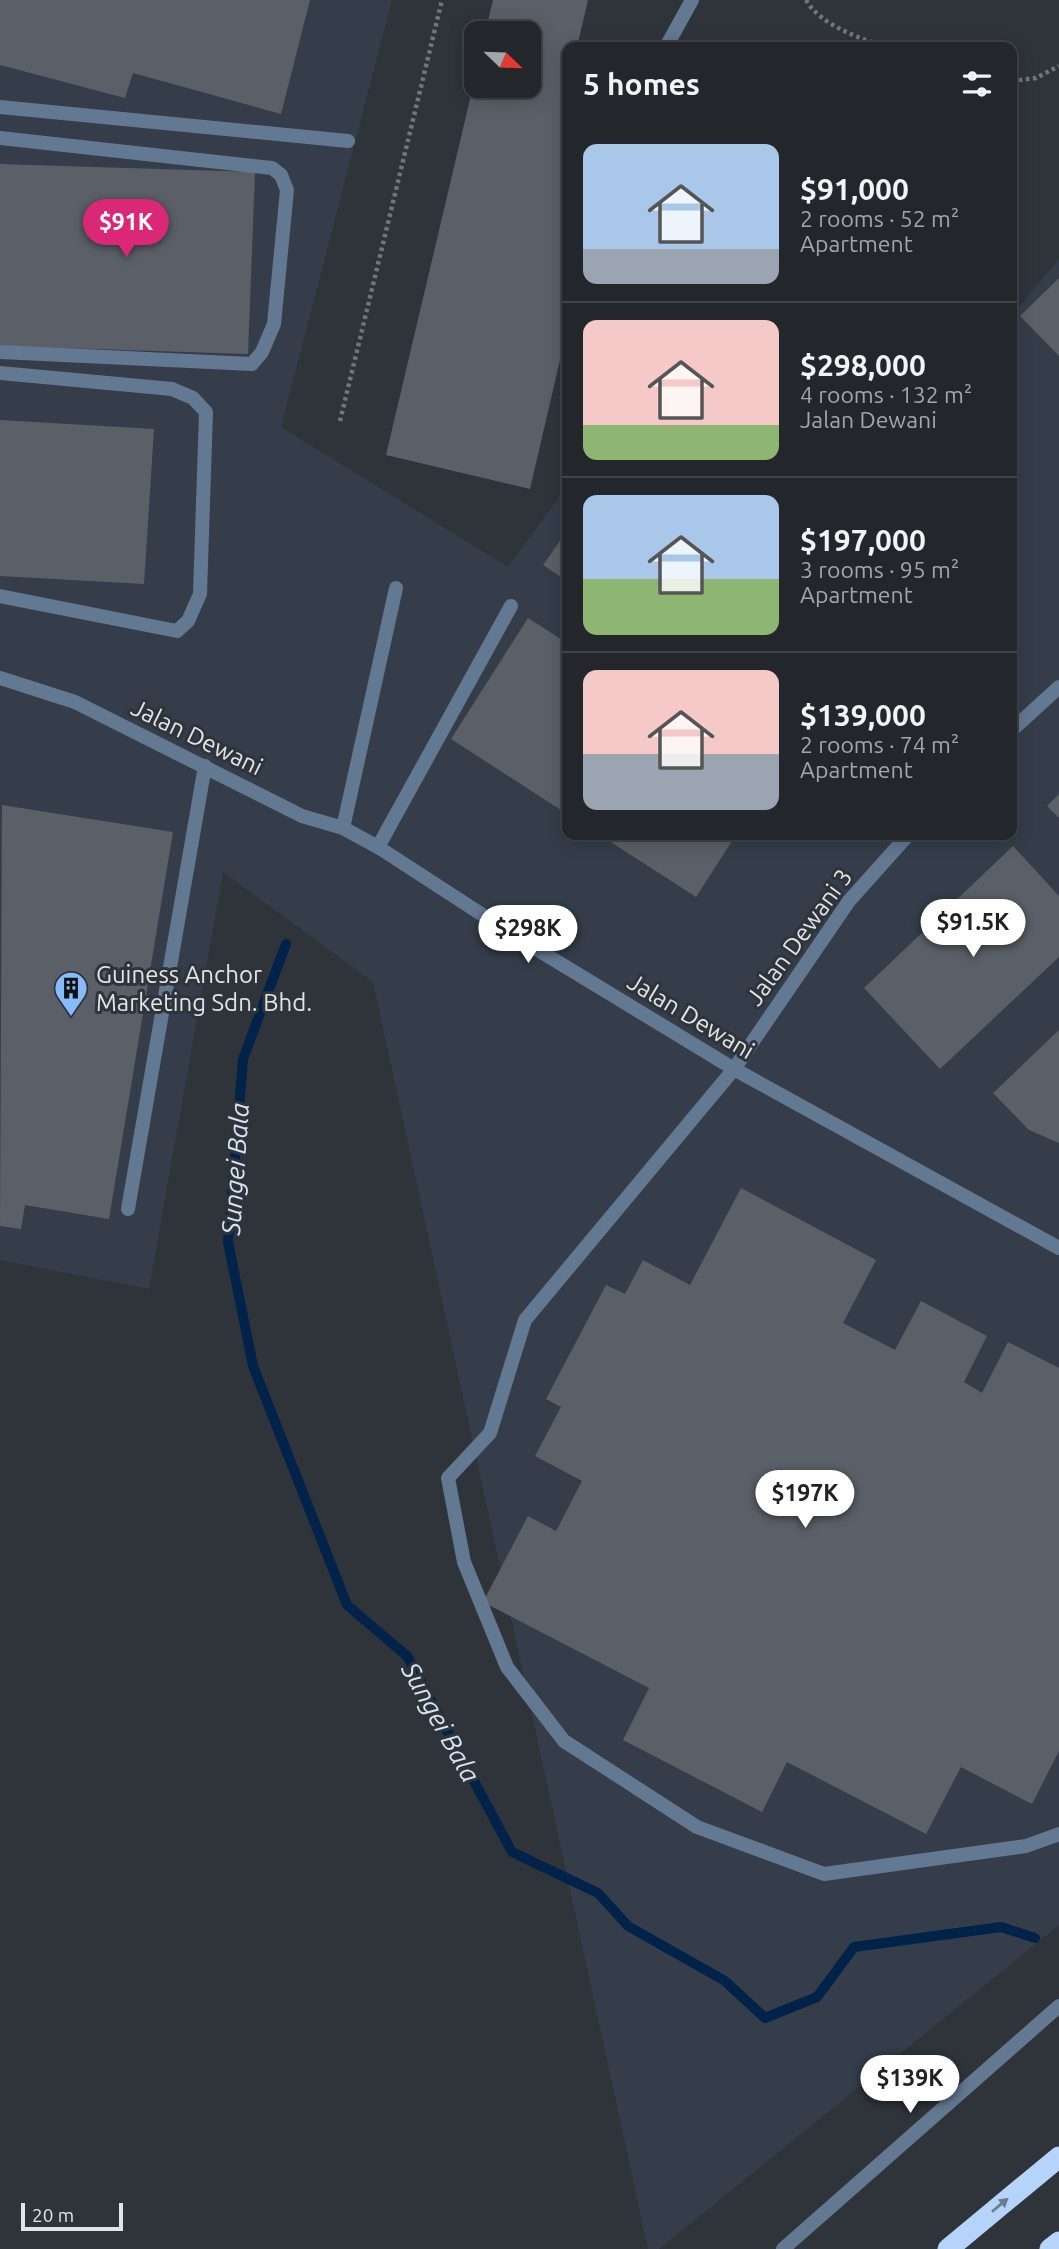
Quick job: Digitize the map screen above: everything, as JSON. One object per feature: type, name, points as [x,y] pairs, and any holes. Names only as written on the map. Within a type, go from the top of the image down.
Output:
[{"type":"highway","points":[[948,2249],[1059,2157]]},
{"type":"highway","points":[[1051,2249],[1059,2242]]},
{"type":"street","points":[[669,42],[692,0]]},
{"type":"street","points":[[0,107],[348,141]]},
{"type":"street","points":[[0,138],[272,169],[281,175],[287,190],[274,324],[262,352],[252,364],[0,352]]},
{"type":"street","points":[[0,373],[172,389],[193,398],[206,412],[200,594],[188,621],[177,631],[0,596]]},
{"type":"street","points":[[343,828],[397,588]]},
{"type":"street","points":[[378,846],[511,606]]},
{"type":"street","name":"Jalan Dewani","points":[[0,678],[75,702],[302,816],[343,828],[378,846],[515,936],[734,1069],[1059,1248]]},
{"type":"street","points":[[1017,725],[1059,687]]},
{"type":"street","points":[[128,1209],[205,766]]},
{"type":"street","name":"Jalan Dewani 3","points":[[899,840],[849,901],[734,1069],[525,1320],[490,1433],[448,1478],[464,1562],[507,1667],[564,1741],[697,1827],[824,1874],[1026,1846],[1059,1834]]},
{"type":"street","points":[[783,2249],[1059,2006]]},
{"type":"path","points":[[340,421],[442,0]]},
{"type":"path","points":[[806,0],[811,8],[850,35],[872,42]]},
{"type":"path","points":[[1017,80],[1036,78],[1059,66]]},
{"type":"shaded area","points":[[0,0],[392,0],[281,427],[508,567],[562,493],[562,840],[1017,840],[1017,309],[1059,259],[1059,1925],[659,2249],[648,2249],[373,982],[223,872],[149,1289],[0,1260]]},
{"type":"building","points":[[0,0],[310,0],[281,114],[133,73],[125,98],[0,65]]},
{"type":"building","points":[[493,0],[588,0],[578,42],[562,42],[562,351],[530,489],[386,455],[470,98],[541,98],[541,21],[488,21]]},
{"type":"building","points":[[0,164],[255,172],[248,354],[0,346]]},
{"type":"building","points":[[1059,278],[1059,356],[1020,316]]},
{"type":"building","points":[[0,420],[154,429],[144,584],[0,576]]},
{"type":"building","points":[[562,538],[562,578],[543,565]]},
{"type":"building","points":[[528,618],[562,640],[562,811],[451,739]]},
{"type":"building","points":[[1059,794],[1059,818],[1047,806]]},
{"type":"building","name":"Guiness Anchor Marketing Sdn. Bhd.","points":[[2,805],[173,832],[109,1219],[25,1205],[21,1229],[0,1226]]},
{"type":"building","points":[[608,840],[733,840],[696,897]]},
{"type":"building","points":[[1013,846],[1059,896],[1059,957],[940,1069],[864,988]]},
{"type":"building","points":[[1059,1030],[1059,1143],[1029,1130],[993,1093]]},
{"type":"building","points":[[741,1188],[876,1260],[843,1323],[895,1350],[921,1301],[987,1336],[964,1382],[982,1393],[1008,1342],[1059,1368],[1059,1751],[1032,1804],[961,1767],[926,1834],[787,1762],[762,1812],[623,1740],[649,1688],[483,1602],[528,1516],[556,1531],[582,1481],[535,1456],[561,1407],[546,1399],[606,1285],[625,1294],[643,1260],[690,1285]]},
{"type":"waterway","name":"Sungei Bala","points":[[286,944],[243,1059],[228,1242],[253,1366],[347,1605],[407,1656],[512,1852],[598,1893],[628,1926],[725,1981],[765,2018],[817,1997],[854,1947],[1001,1927],[1035,1938]]},
{"type":"place","name":"Guiness Anchor Marketing Sdn. Bhd.","points":[[71,1018]]}]
